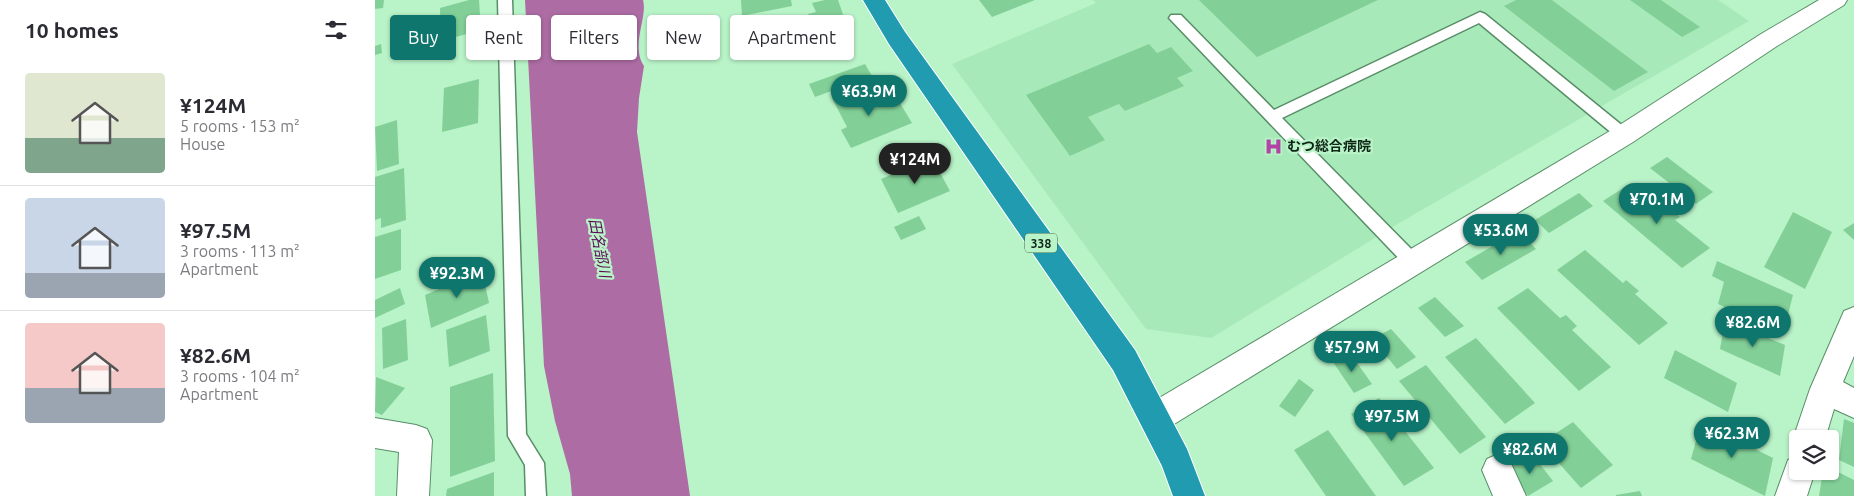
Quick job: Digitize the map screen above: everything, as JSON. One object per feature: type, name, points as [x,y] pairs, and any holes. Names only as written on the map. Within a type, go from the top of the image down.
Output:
[{"type":"highway","name":"338","points":[[874,0],[903,46],[1124,360],[1176,460],[1189,496]]},
{"type":"street","points":[[1155,418],[1415,263],[1624,135],[1769,40],[1836,0]]},
{"type":"street","points":[[1812,430],[1825,389],[1854,320]]},
{"type":"street","points":[[1825,389],[1854,403]]},
{"type":"street","points":[[375,433],[416,440],[413,496]]},
{"type":"street","points":[[1791,496],[1796,480]]},
{"type":"lane","points":[[505,0],[517,436],[534,463],[536,496]]},
{"type":"lane","points":[[1272,117],[1480,17],[1624,135]]},
{"type":"lane","points":[[1176,18],[1415,263]]},
{"type":"shaded area","name":"むつ総合病院","points":[[1093,0],[1718,0],[1749,21],[1401,222],[1211,338],[1146,329],[952,64],[1096,3]]},
{"type":"water","name":"田名部川","points":[[525,0],[643,0],[644,7],[639,49],[640,58],[644,66],[639,98],[637,132],[690,496],[572,496],[570,474],[555,421],[544,366],[528,60],[541,60],[541,15],[526,15]]},
{"type":"building","points":[[375,0],[384,0],[383,8],[375,9]]},
{"type":"building","points":[[469,0],[479,0],[480,15],[466,15],[466,34],[456,37],[456,15],[440,15],[440,8]]},
{"type":"building","points":[[741,0],[791,0],[792,6],[742,15]]},
{"type":"building","points":[[838,0],[843,15],[808,15],[816,12],[812,3]]},
{"type":"building","points":[[979,0],[1035,0],[992,17]]},
{"type":"building","points":[[1199,0],[1378,0],[1257,57]]},
{"type":"building","points":[[1516,0],[1552,0],[1648,72],[1614,91],[1504,6]]},
{"type":"building","points":[[1630,0],[1661,0],[1700,27],[1682,37]]},
{"type":"building","points":[[381,44],[382,53],[375,55],[375,46]]},
{"type":"building","points":[[1149,44],[1157,53],[1171,47],[1193,71],[1177,78],[1184,86],[1125,111],[1119,104],[1088,117],[1105,140],[1070,156],[1026,95]]},
{"type":"building","points":[[865,64],[872,76],[815,97],[809,84]]},
{"type":"building","points":[[479,79],[478,123],[442,132],[444,88]]},
{"type":"building","points":[[864,86],[876,106],[897,98],[912,123],[851,148],[841,130],[847,127],[832,98]]},
{"type":"building","points":[[397,120],[399,164],[377,171],[375,127]]},
{"type":"building","points":[[1667,157],[1713,192],[1696,204],[1650,168]]},
{"type":"building","points":[[932,158],[950,191],[898,213],[881,179]]},
{"type":"building","points":[[404,168],[406,220],[381,228],[381,218],[375,220],[375,177]]},
{"type":"building","points":[[1631,183],[1665,212],[1670,209],[1680,217],[1675,220],[1710,248],[1682,268],[1603,201]]},
{"type":"building","points":[[1579,193],[1593,206],[1549,233],[1535,220]]},
{"type":"building","points":[[1793,212],[1832,232],[1805,289],[1764,267]]},
{"type":"building","points":[[919,216],[926,229],[901,240],[894,227]]},
{"type":"building","points":[[1854,223],[1854,240],[1843,230]]},
{"type":"building","points":[[401,229],[401,270],[375,279],[375,237]]},
{"type":"building","points":[[1519,231],[1536,249],[1482,280],[1465,262]]},
{"type":"building","points":[[1585,250],[1623,283],[1626,280],[1639,291],[1635,294],[1668,323],[1639,345],[1557,270]]},
{"type":"building","points":[[1717,261],[1793,295],[1783,334],[1718,304],[1724,282],[1712,276]]},
{"type":"building","points":[[482,271],[489,303],[431,328],[425,295]]},
{"type":"building","points":[[400,288],[405,304],[375,318],[375,300]]},
{"type":"building","points":[[1528,288],[1560,318],[1566,315],[1577,326],[1572,330],[1611,367],[1579,391],[1497,308]]},
{"type":"building","points":[[1435,297],[1464,326],[1445,337],[1418,308]]},
{"type":"building","points":[[486,315],[490,351],[449,367],[446,330]]},
{"type":"building","points":[[406,319],[408,360],[383,369],[382,328]]},
{"type":"building","points":[[1725,320],[1785,345],[1780,376],[1720,349]]},
{"type":"building","points":[[1391,329],[1416,357],[1397,369],[1372,339]]},
{"type":"building","points":[[1476,338],[1535,403],[1505,424],[1445,357]]},
{"type":"building","points":[[1675,350],[1737,383],[1728,412],[1664,378]]},
{"type":"building","points":[[1350,353],[1372,384],[1354,393],[1333,362]]},
{"type":"building","points":[[1426,365],[1486,437],[1460,454],[1399,381]]},
{"type":"building","points":[[493,373],[495,461],[450,477],[450,387]]},
{"type":"building","points":[[376,377],[405,388],[382,415],[375,412]]},
{"type":"building","points":[[1299,379],[1314,390],[1295,417],[1279,406]]},
{"type":"building","points":[[1379,398],[1434,468],[1404,486],[1351,414]]},
{"type":"building","points":[[1844,419],[1854,423],[1854,467],[1839,460]]},
{"type":"building","points":[[1573,422],[1613,465],[1581,488],[1541,443]]},
{"type":"building","points":[[1701,422],[1773,458],[1765,496],[1691,459]]},
{"type":"building","points":[[1328,430],[1376,496],[1326,496],[1294,450]]},
{"type":"building","points":[[1532,454],[1553,481],[1528,496],[1507,469]]},
{"type":"building","points":[[494,472],[494,496],[446,496],[447,489]]},
{"type":"building","points":[[1839,472],[1854,480],[1854,496],[1819,496],[1822,480],[1839,480]]},
{"type":"building","points":[[1640,491],[1642,496],[1616,496],[1616,495]]},
{"type":"place","name":"むつ総合病院","points":[[1273,146]]}]
